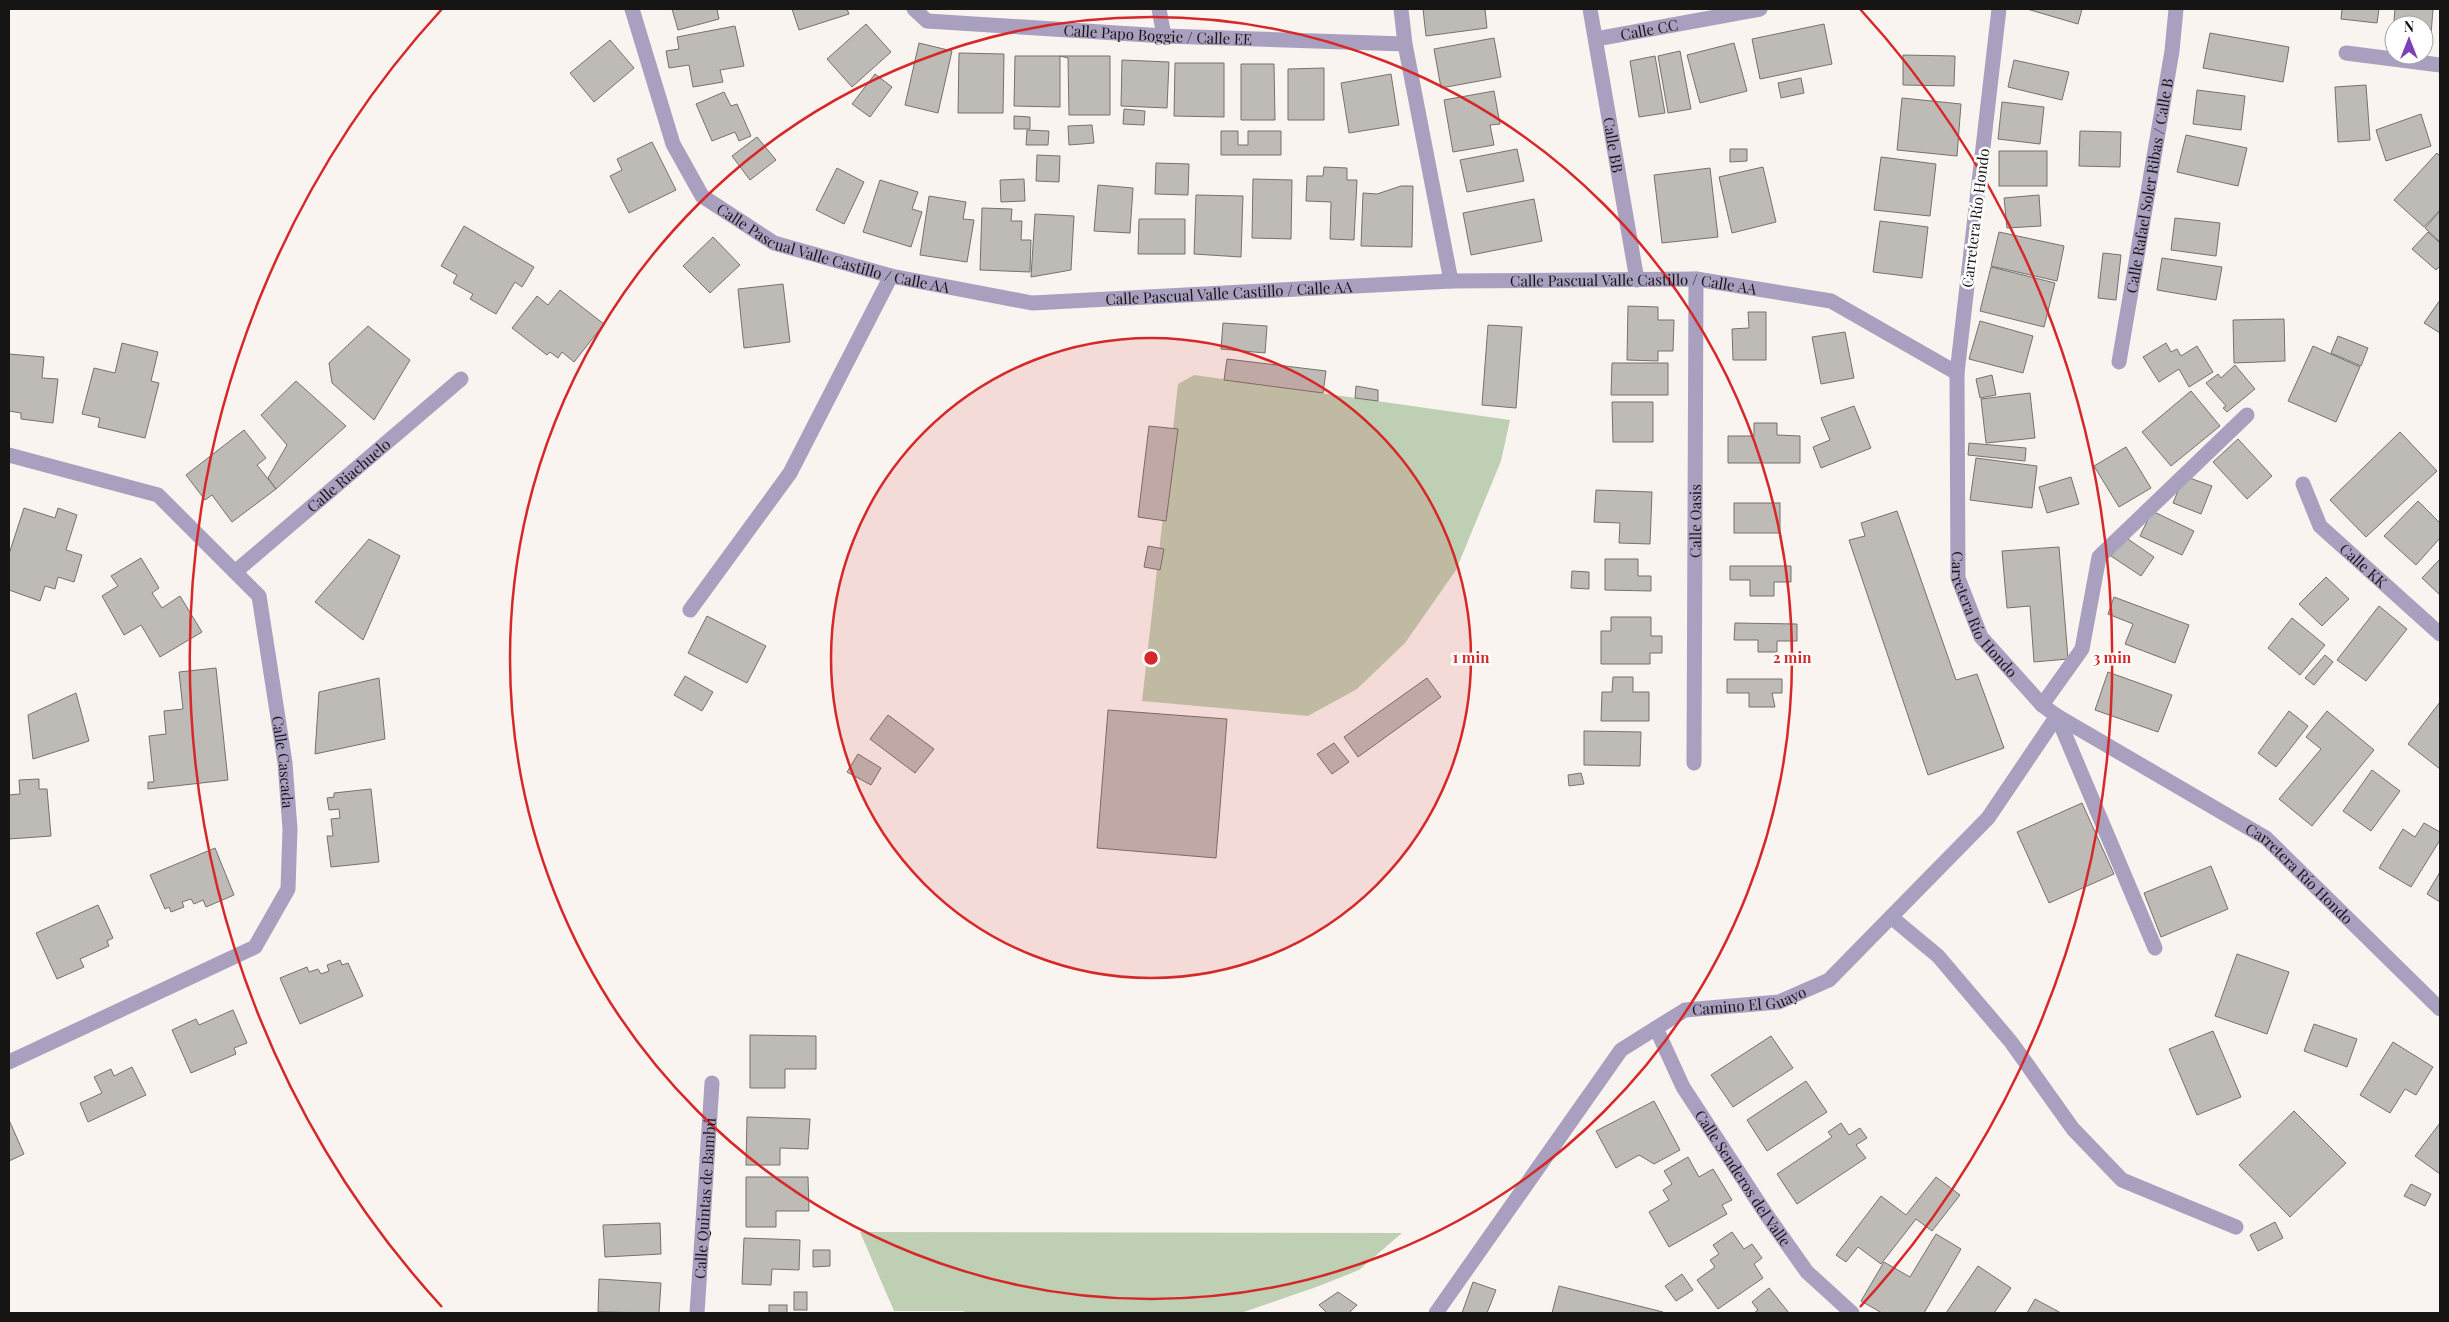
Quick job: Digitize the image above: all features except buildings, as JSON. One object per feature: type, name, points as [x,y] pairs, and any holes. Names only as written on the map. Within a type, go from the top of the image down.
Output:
[{"type":"street","name":"Calle Pascual Valle Castillo / Calle AA","points":[[632,9],[673,144],[702,196],[774,243],[891,276],[1032,303],[1451,282],[1696,279],[1831,300],[1957,373]]},
{"type":"street","name":"Calle Papo Boggie / Calle EE","points":[[914,9],[927,21],[1164,36],[1405,44]]},
{"type":"street","points":[[1159,9],[1164,36]]},
{"type":"street","points":[[1401,9],[1405,44],[1451,282]]},
{"type":"street","name":"Calle BB","points":[[1590,9],[1637,280]]},
{"type":"street","name":"Calle CC","points":[[1596,39],[1760,9]]},
{"type":"street","name":"Carretera Río Hondo","points":[[1999,9],[1957,373],[1958,578],[1981,636],[2042,705],[2057,716],[2266,838],[2440,1009]]},
{"type":"street","name":"Calle Rafael Soler Ribas / Calle B","points":[[2119,362],[2172,51],[2176,9]]},
{"type":"street","points":[[2346,53],[2440,65]]},
{"type":"street","points":[[690,610],[790,473],[891,276]]},
{"type":"street","name":"Calle Oasis","points":[[1694,763],[1696,279]]},
{"type":"street","name":"Calle Riachuelo","points":[[236,572],[461,379]]},
{"type":"street","points":[[2042,705],[2082,649],[2099,557],[2247,415]]},
{"type":"street","name":"Calle Cascada","points":[[9,455],[158,495],[259,596],[286,763],[290,829],[288,889],[254,947],[9,1062]]},
{"type":"street","name":"Calle KK","points":[[2303,484],[2320,526],[2440,634]]},
{"type":"street","points":[[2057,716],[2155,948]]},
{"type":"street","name":"Camino El Guayo","points":[[1436,1313],[1621,1050],[1685,1010],[1779,1002],[1829,980],[1988,818],[2057,716]]},
{"type":"street","points":[[1891,917],[1938,956],[2011,1042],[2073,1129],[2122,1180],[2236,1228]]},
{"type":"street","name":"Calle Senderos del Valle","points":[[1656,1028],[1682,1087],[1756,1199],[1807,1272],[1852,1313]]},
{"type":"street","name":"Calle Quintas de Bambú","points":[[697,1313],[712,1083]]},
{"type":"green space","points":[[1194,375],[1510,420],[1501,461],[1456,570],[1405,643],[1357,689],[1308,716],[1142,701],[1178,384]]},
{"type":"green space","points":[[860,1232],[1402,1233],[1359,1270],[1241,1313],[967,1313],[963,1311],[894,1311]]}]
